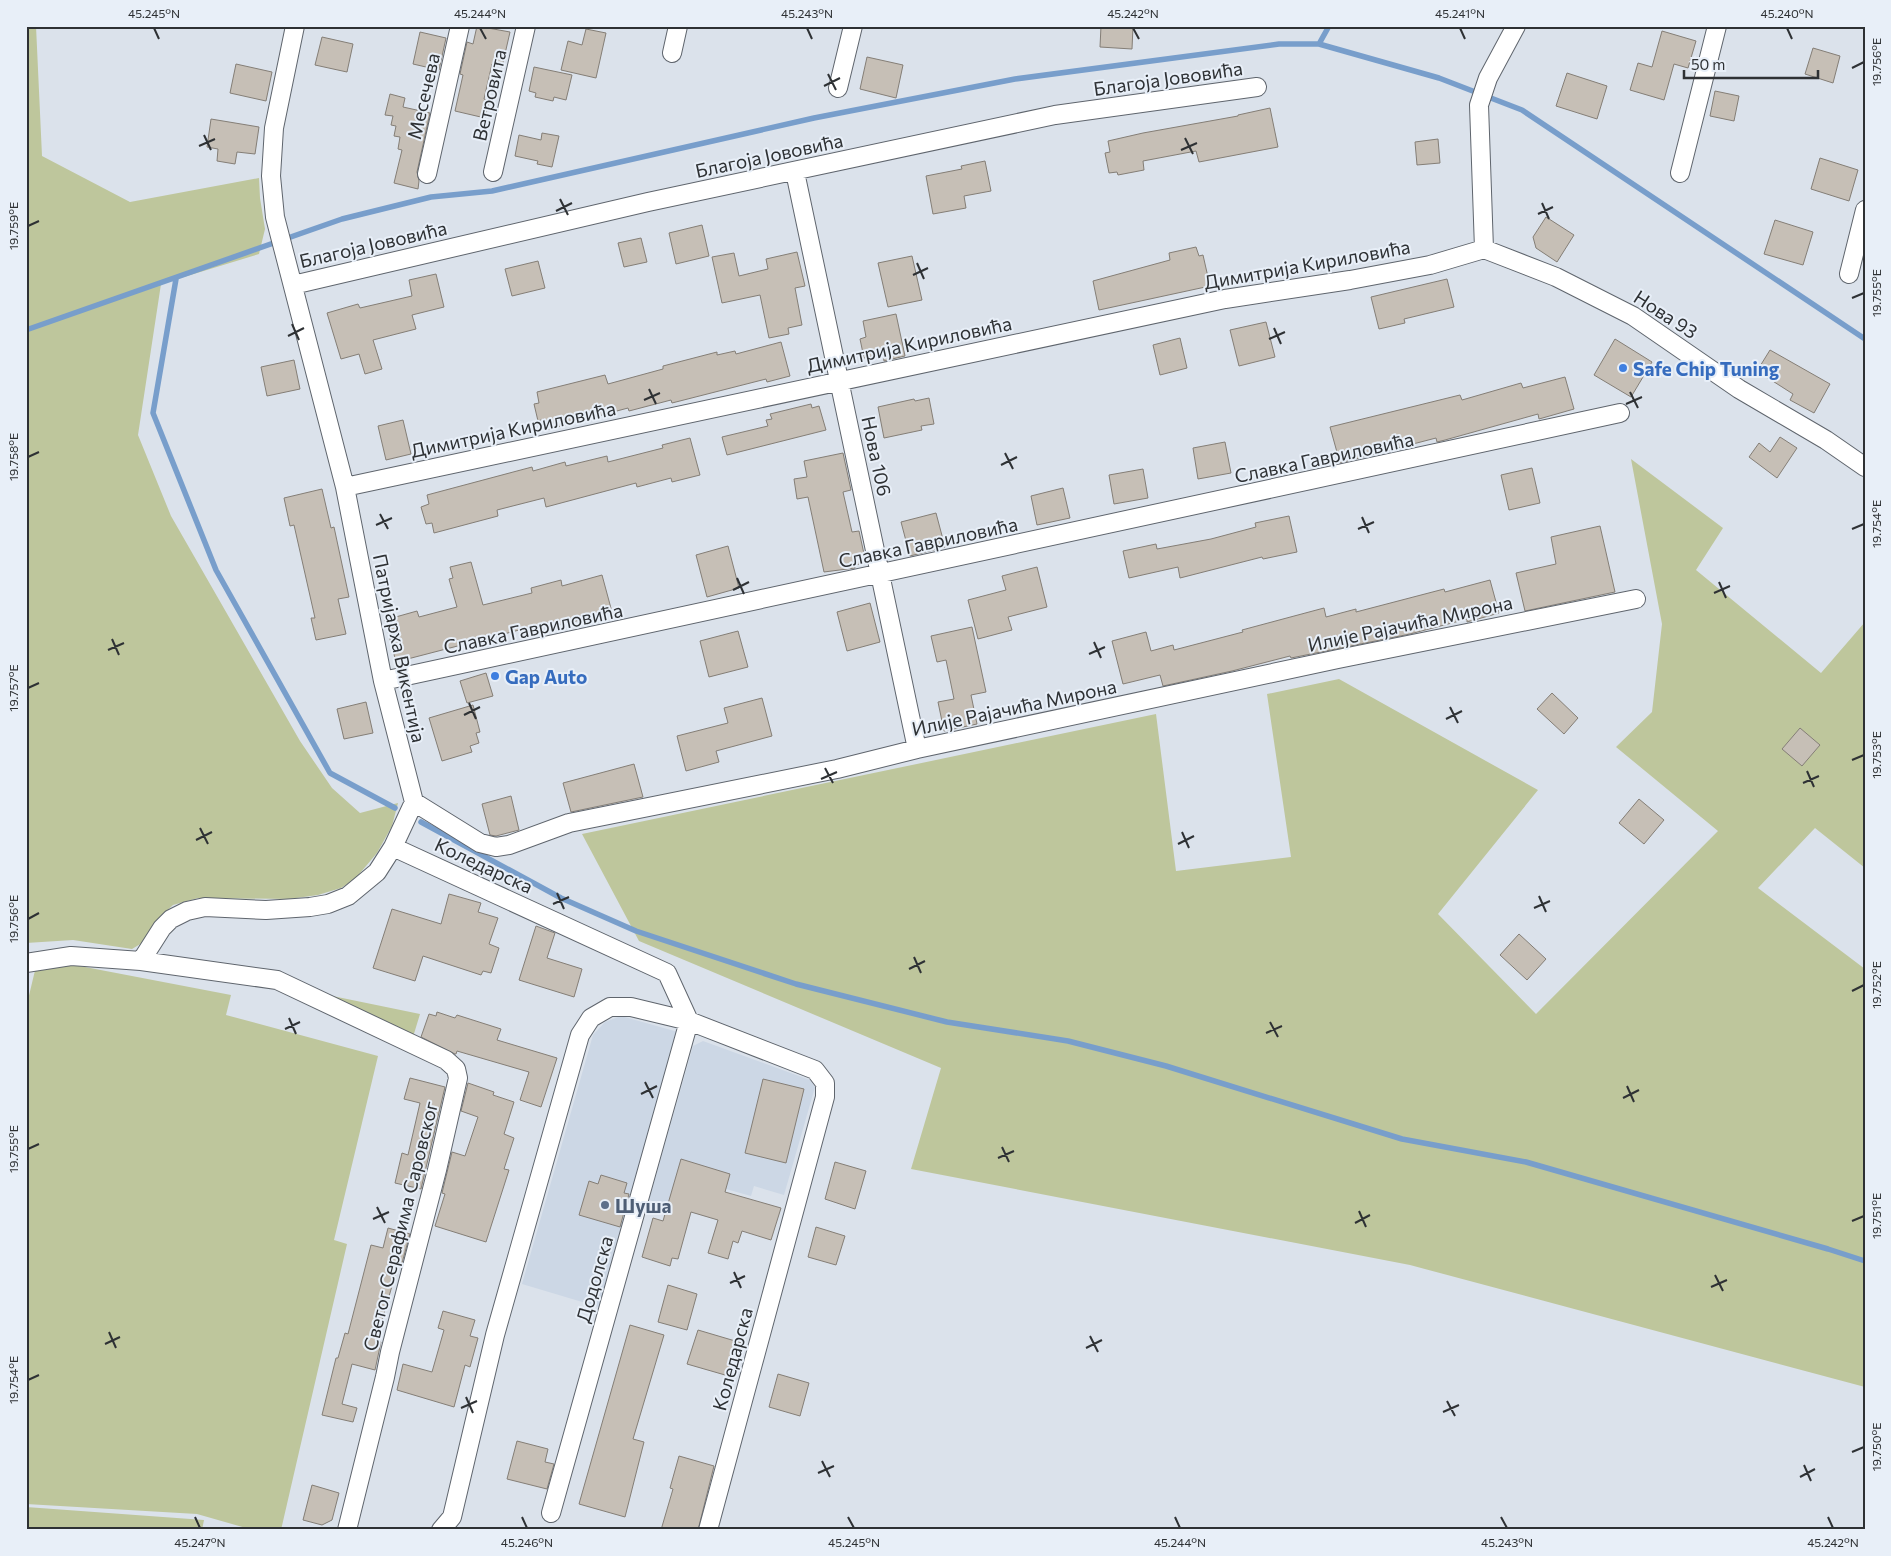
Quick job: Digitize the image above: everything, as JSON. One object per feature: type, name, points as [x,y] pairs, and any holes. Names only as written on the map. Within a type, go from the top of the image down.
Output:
[{"type":"street","name":"Патријарха Викентија","points":[[295,26],[274,128],[271,176],[275,217],[345,487],[384,682],[414,802]]},
{"type":"street","name":"Месечева","points":[[427,174],[460,26]]},
{"type":"street","name":"Ветровита","points":[[493,172],[526,26]]},
{"type":"street","points":[[672,53],[678,26]]},
{"type":"street","points":[[838,88],[853,26]]},
{"type":"street","points":[[1484,249],[1479,105],[1488,78],[1516,26]]},
{"type":"street","points":[[1680,172],[1717,26]]},
{"type":"street","name":"Благоја Јововића","points":[[293,285],[648,202],[1055,115],[1257,87]]},
{"type":"street","name":"Нова 106","points":[[795,172],[917,749]]},
{"type":"street","points":[[1848,274],[1865,210]]},
{"type":"street","name":"Димитрија Кириловића","points":[[345,487],[1225,299],[1350,280],[1430,265],[1484,249]]},
{"type":"street","name":"Нова 93","points":[[1484,249],[1556,276],[1633,316],[1739,389],[1826,440],[1865,466]]},
{"type":"street","name":"Славка Гавриловића","points":[[384,682],[1620,413]]},
{"type":"street","name":"Илије Рајачића Мирона","points":[[414,802],[480,842],[496,847],[509,845],[569,823],[838,769],[917,749],[1338,659],[1636,598]]},
{"type":"street","points":[[141,961],[162,928],[171,919],[187,911],[205,907],[266,910],[328,904],[348,896],[377,872],[393,847],[414,802]]},
{"type":"street","name":"Коледарска","points":[[393,847],[667,973]]},
{"type":"street","name":"Светог Серафима Саровског","points":[[26,963],[71,956],[141,961],[277,980],[446,1060],[456,1070],[458,1078],[437,1170],[347,1530]]},
{"type":"street","points":[[652,1012],[662,1001],[667,991],[667,973]]},
{"type":"street","points":[[667,973],[688,1020]]},
{"type":"street","points":[[441,1530],[452,1517],[495,1335],[580,1035],[591,1018],[610,1007],[631,1006],[688,1020]]},
{"type":"street","name":"Коледарска","points":[[688,1020],[815,1070],[825,1083],[822,1107],[708,1530]]},
{"type":"street","name":"Додолска","points":[[551,1513],[688,1020]]},
{"type":"shaded area","name":"Шуша","points":[[621,1016],[678,1032],[599,1307],[522,1284],[593,1035],[605,1022]]},
{"type":"shaded area","points":[[703,1041],[810,1080],[815,1087],[784,1195],[754,1186],[751,1196],[726,1189],[717,1220],[649,1200],[693,1046]]},
{"type":"green space","points":[[26,26],[36,26],[42,156],[130,202],[259,178],[265,229],[259,254],[161,284],[138,435],[171,516],[300,741],[332,788],[360,813],[398,803],[392,826],[377,853],[355,879],[341,888],[318,895],[289,899],[198,898],[173,905],[161,916],[142,943],[132,949],[73,940],[26,943]]},
{"type":"green space","points":[[1631,459],[1723,528],[1696,570],[1821,673],[1865,622],[1865,868],[1815,828],[1758,888],[1865,969],[1865,1387],[1410,1265],[911,1169],[941,1068],[639,941],[582,834],[1156,714],[1176,871],[1291,857],[1267,694],[1339,679],[1538,790],[1438,914],[1536,1014],[1718,831],[1616,747],[1652,712],[1662,624]]},
{"type":"green space","points":[[38,958],[231,995],[226,1015],[378,1056],[334,1240],[347,1244],[281,1530],[253,1530],[197,1514],[26,1504],[26,1008]]},
{"type":"green space","points":[[313,992],[420,1014],[413,1037]]},
{"type":"green space","points":[[26,1507],[204,1520],[202,1530],[26,1530]]},
{"type":"building","points":[[477,26],[510,32],[502,67],[492,64],[484,99],[489,101],[485,118],[455,111],[463,75],[460,74],[467,42],[473,44]]},
{"type":"building","points":[[1101,26],[1133,26],[1132,49],[1100,47]]},
{"type":"building","points":[[586,29],[606,33],[596,78],[561,70],[568,41],[582,45]]},
{"type":"building","points":[[1662,31],[1696,41],[1688,68],[1674,64],[1664,100],[1630,90],[1638,63],[1652,67]]},
{"type":"building","points":[[420,32],[446,38],[439,70],[413,64]]},
{"type":"building","points":[[322,37],[353,44],[347,72],[315,65]]},
{"type":"building","points":[[1813,48],[1840,56],[1833,83],[1805,74]]},
{"type":"building","points":[[867,57],[903,65],[896,98],[860,89]]},
{"type":"building","points":[[236,64],[272,72],[266,101],[230,93]]},
{"type":"building","points":[[534,67],[572,75],[566,100],[554,97],[553,101],[535,97],[536,93],[529,91]]},
{"type":"building","points":[[1567,73],[1607,86],[1597,119],[1556,106]]},
{"type":"building","points":[[1715,91],[1739,96],[1734,121],[1710,116]]},
{"type":"building","points":[[390,94],[405,98],[403,107],[430,113],[417,172],[418,189],[394,183],[402,150],[398,149],[400,137],[394,136],[396,126],[391,125],[393,116],[385,115]]},
{"type":"building","points":[[1270,108],[1278,147],[1199,162],[1196,151],[1143,161],[1144,170],[1118,175],[1117,172],[1109,173],[1105,153],[1110,152],[1108,141]]},
{"type":"building","points":[[211,119],[259,127],[255,154],[237,152],[235,164],[217,161],[218,149],[207,147]]},
{"type":"building","points":[[542,133],[559,136],[552,167],[537,164],[538,161],[515,156],[519,135],[541,140]]},
{"type":"building","points":[[1438,139],[1440,163],[1417,165],[1415,142]]},
{"type":"building","points":[[1820,158],[1858,170],[1849,201],[1811,189]]},
{"type":"building","points":[[985,161],[991,191],[964,196],[966,208],[933,214],[926,176],[962,169],[961,166]]},
{"type":"building","points":[[1546,217],[1574,235],[1557,262],[1536,248],[1533,237]]},
{"type":"building","points":[[1775,220],[1813,232],[1803,265],[1764,254]]},
{"type":"building","points":[[702,225],[709,256],[676,264],[669,233]]},
{"type":"building","points":[[641,238],[647,262],[624,267],[618,243]]},
{"type":"building","points":[[1196,247],[1199,256],[1203,255],[1210,286],[1099,310],[1093,281],[1170,260],[1169,253]]},
{"type":"building","points":[[797,252],[805,286],[795,288],[802,325],[788,328],[789,334],[769,338],[760,295],[722,303],[712,257],[734,253],[739,276],[768,269],[766,259]]},
{"type":"building","points":[[912,256],[922,300],[888,307],[878,263]]},
{"type":"building","points":[[538,261],[545,288],[512,296],[505,269]]},
{"type":"building","points":[[436,274],[444,307],[412,315],[416,329],[373,340],[382,369],[365,374],[359,354],[341,359],[327,313],[358,304],[360,308],[412,296],[409,280]]},
{"type":"building","points":[[1447,279],[1454,307],[1404,319],[1405,323],[1379,329],[1371,297]]},
{"type":"building","points":[[896,314],[905,356],[884,361],[883,354],[864,358],[860,339],[866,337],[863,321]]},
{"type":"building","points":[[1266,322],[1275,357],[1239,366],[1230,330]]},
{"type":"building","points":[[1180,338],[1187,368],[1160,375],[1153,345]]},
{"type":"building","name":"Safe Chip Tuning","points":[[1615,339],[1652,362],[1631,397],[1594,375]]},
{"type":"building","points":[[781,342],[790,376],[767,382],[766,379],[672,403],[671,400],[629,411],[628,408],[546,430],[544,419],[538,421],[534,404],[539,403],[537,392],[605,375],[608,384],[663,369],[663,366],[717,352],[717,355],[735,351],[736,354]]},
{"type":"building","points":[[1770,350],[1830,384],[1814,413],[1790,400],[1793,394],[1757,371]]},
{"type":"building","points":[[294,360],[300,389],[267,396],[261,367]]},
{"type":"building","points":[[1565,377],[1574,409],[1539,419],[1538,414],[1437,442],[1436,438],[1340,463],[1330,427],[1460,395],[1462,400],[1521,383],[1523,388]]},
{"type":"building","points":[[929,398],[934,424],[921,426],[922,430],[884,438],[878,407],[914,399],[915,401]]},
{"type":"building","points":[[811,404],[812,408],[819,406],[826,430],[727,455],[722,437],[768,426],[766,420],[772,419],[770,414]]},
{"type":"building","points":[[403,420],[411,454],[386,460],[378,426]]},
{"type":"building","points":[[1780,437],[1797,448],[1777,478],[1749,457],[1759,443],[1770,452]]},
{"type":"building","points":[[690,438],[700,475],[672,482],[671,478],[637,487],[636,483],[546,507],[544,498],[497,510],[498,516],[434,533],[432,523],[426,524],[421,507],[429,504],[427,495],[532,467],[533,471],[565,462],[566,466],[607,456],[608,462],[663,448],[662,445]]},
{"type":"building","points":[[1225,442],[1231,473],[1198,479],[1193,448]]},
{"type":"building","points":[[843,453],[851,490],[843,492],[852,532],[859,531],[866,563],[854,565],[855,568],[824,572],[808,497],[797,499],[794,479],[807,477],[804,461]]},
{"type":"building","points":[[1532,468],[1540,503],[1509,510],[1501,475]]},
{"type":"building","points":[[1143,469],[1148,498],[1114,504],[1109,475]]},
{"type":"building","points":[[1063,488],[1070,518],[1037,525],[1031,496]]},
{"type":"building","points":[[322,489],[331,528],[334,527],[349,597],[338,599],[346,634],[316,640],[311,618],[315,618],[294,525],[290,526],[284,498]]},
{"type":"building","points":[[936,513],[945,547],[910,556],[901,522]]},
{"type":"building","points":[[1289,516],[1297,552],[1263,559],[1262,557],[1180,578],[1178,567],[1129,578],[1123,551],[1156,544],[1157,549],[1211,539],[1256,527],[1255,523]]},
{"type":"building","points":[[1600,526],[1615,592],[1525,611],[1516,573],[1556,564],[1551,537]]},
{"type":"building","points":[[728,546],[739,588],[707,597],[696,555]]},
{"type":"building","points":[[471,562],[483,605],[532,593],[531,588],[561,580],[562,586],[602,575],[612,612],[552,627],[550,622],[396,662],[385,620],[417,611],[419,617],[457,607],[449,579],[453,578],[450,567]]},
{"type":"building","points":[[1037,567],[1047,607],[1008,617],[1012,630],[978,639],[968,600],[1006,590],[1002,576]]},
{"type":"building","points":[[1490,580],[1499,613],[1467,622],[1467,619],[1410,634],[1291,658],[1290,656],[1163,686],[1160,675],[1123,684],[1112,641],[1146,632],[1151,651],[1173,645],[1174,650],[1324,608],[1326,617],[1356,609],[1356,612],[1444,589],[1445,592]]},
{"type":"building","points":[[870,603],[880,642],[847,651],[837,612]]},
{"type":"building","points":[[972,627],[986,692],[971,695],[977,724],[944,731],[938,702],[954,699],[946,660],[937,662],[931,636]]},
{"type":"building","points":[[738,631],[748,667],[709,677],[700,641]]},
{"type":"building","points":[[486,673],[493,696],[467,703],[460,681]]},
{"type":"building","points":[[1552,693],[1578,718],[1564,734],[1537,709]]},
{"type":"building","points":[[762,698],[772,736],[716,751],[719,762],[686,771],[677,736],[728,723],[724,708]]},
{"type":"building","points":[[366,702],[373,733],[344,739],[337,709]]},
{"type":"building","points":[[473,705],[480,732],[476,733],[479,743],[470,746],[472,752],[442,761],[429,718]]},
{"type":"building","points":[[1800,728],[1820,745],[1802,766],[1782,749]]},
{"type":"building","points":[[634,764],[643,797],[571,812],[563,783]]},
{"type":"building","points":[[511,796],[519,830],[496,836],[490,835],[482,804]]},
{"type":"building","points":[[1639,799],[1664,820],[1644,844],[1619,823]]},
{"type":"building","points":[[449,894],[481,903],[478,912],[498,918],[489,944],[499,948],[491,973],[483,971],[481,975],[423,956],[415,981],[373,968],[392,909],[441,924]]},
{"type":"building","points":[[536,926],[555,933],[547,958],[582,969],[574,997],[519,980]]},
{"type":"building","points":[[1519,934],[1546,959],[1527,980],[1500,955]]},
{"type":"building","points":[[437,1012],[455,1018],[457,1015],[501,1029],[497,1040],[557,1058],[541,1107],[520,1100],[529,1072],[457,1051],[455,1054],[421,1037],[429,1014],[436,1016]]},
{"type":"building","points":[[410,1078],[445,1087],[421,1189],[395,1183],[402,1153],[408,1155],[420,1103],[404,1099]]},
{"type":"building","points":[[763,1079],[804,1089],[786,1163],[745,1153]]},
{"type":"building","points":[[468,1083],[494,1092],[493,1095],[514,1102],[504,1134],[514,1138],[504,1169],[509,1170],[486,1242],[435,1226],[445,1194],[442,1193],[452,1152],[465,1156],[478,1117],[461,1111]]},
{"type":"building","points":[[681,1159],[730,1174],[725,1192],[781,1208],[771,1240],[742,1231],[738,1243],[733,1241],[728,1259],[708,1253],[718,1220],[691,1212],[678,1259],[672,1258],[670,1266],[642,1257],[653,1218],[663,1221]]},
{"type":"building","points":[[835,1162],[866,1171],[855,1209],[825,1199]]},
{"type":"building","name":"Шуша","points":[[601,1175],[627,1183],[624,1193],[629,1194],[620,1227],[579,1215],[589,1181],[598,1184]]},
{"type":"building","points":[[816,1227],[845,1236],[836,1265],[808,1257]]},
{"type":"building","points":[[388,1228],[410,1234],[402,1263],[399,1262],[376,1341],[381,1342],[375,1370],[352,1364],[342,1404],[357,1408],[353,1422],[322,1415],[336,1358],[338,1358],[345,1333],[348,1334],[371,1245],[383,1248]]},
{"type":"building","points":[[668,1285],[697,1294],[687,1330],[658,1322]]},
{"type":"building","points":[[443,1311],[475,1320],[470,1336],[478,1338],[470,1367],[465,1365],[454,1407],[397,1390],[403,1364],[432,1372],[444,1330],[438,1328]]},
{"type":"building","points":[[630,1325],[664,1335],[633,1439],[644,1442],[625,1517],[579,1504]]},
{"type":"building","points":[[698,1330],[742,1343],[732,1377],[687,1364]]},
{"type":"building","points":[[778,1374],[809,1383],[800,1416],[769,1407]]},
{"type":"building","points":[[517,1441],[548,1449],[545,1462],[554,1464],[547,1489],[507,1479]]},
{"type":"building","points":[[679,1456],[714,1466],[698,1530],[661,1530],[673,1489],[670,1488]]},
{"type":"building","points":[[312,1485],[339,1493],[332,1520],[322,1525],[303,1520]]},
{"type":"waterway","points":[[1319,44],[1329,26]]},
{"type":"waterway","points":[[26,330],[342,219],[431,197],[492,191],[814,118],[1015,79],[1279,44],[1319,44],[1439,78],[1522,110],[1865,339]]},
{"type":"waterway","points":[[176,279],[153,413],[216,570],[330,773],[395,808]]},
{"type":"waterway","points":[[421,822],[561,898],[636,931],[796,984],[947,1022],[1068,1041],[1166,1066],[1402,1139],[1526,1162],[1865,1261]]},
{"type":"place","name":"Safe Chip Tuning","points":[[1623,368]]},
{"type":"place","name":"Gap Auto","points":[[495,676]]},
{"type":"place","name":"Шуша","points":[[605,1205]]}]
